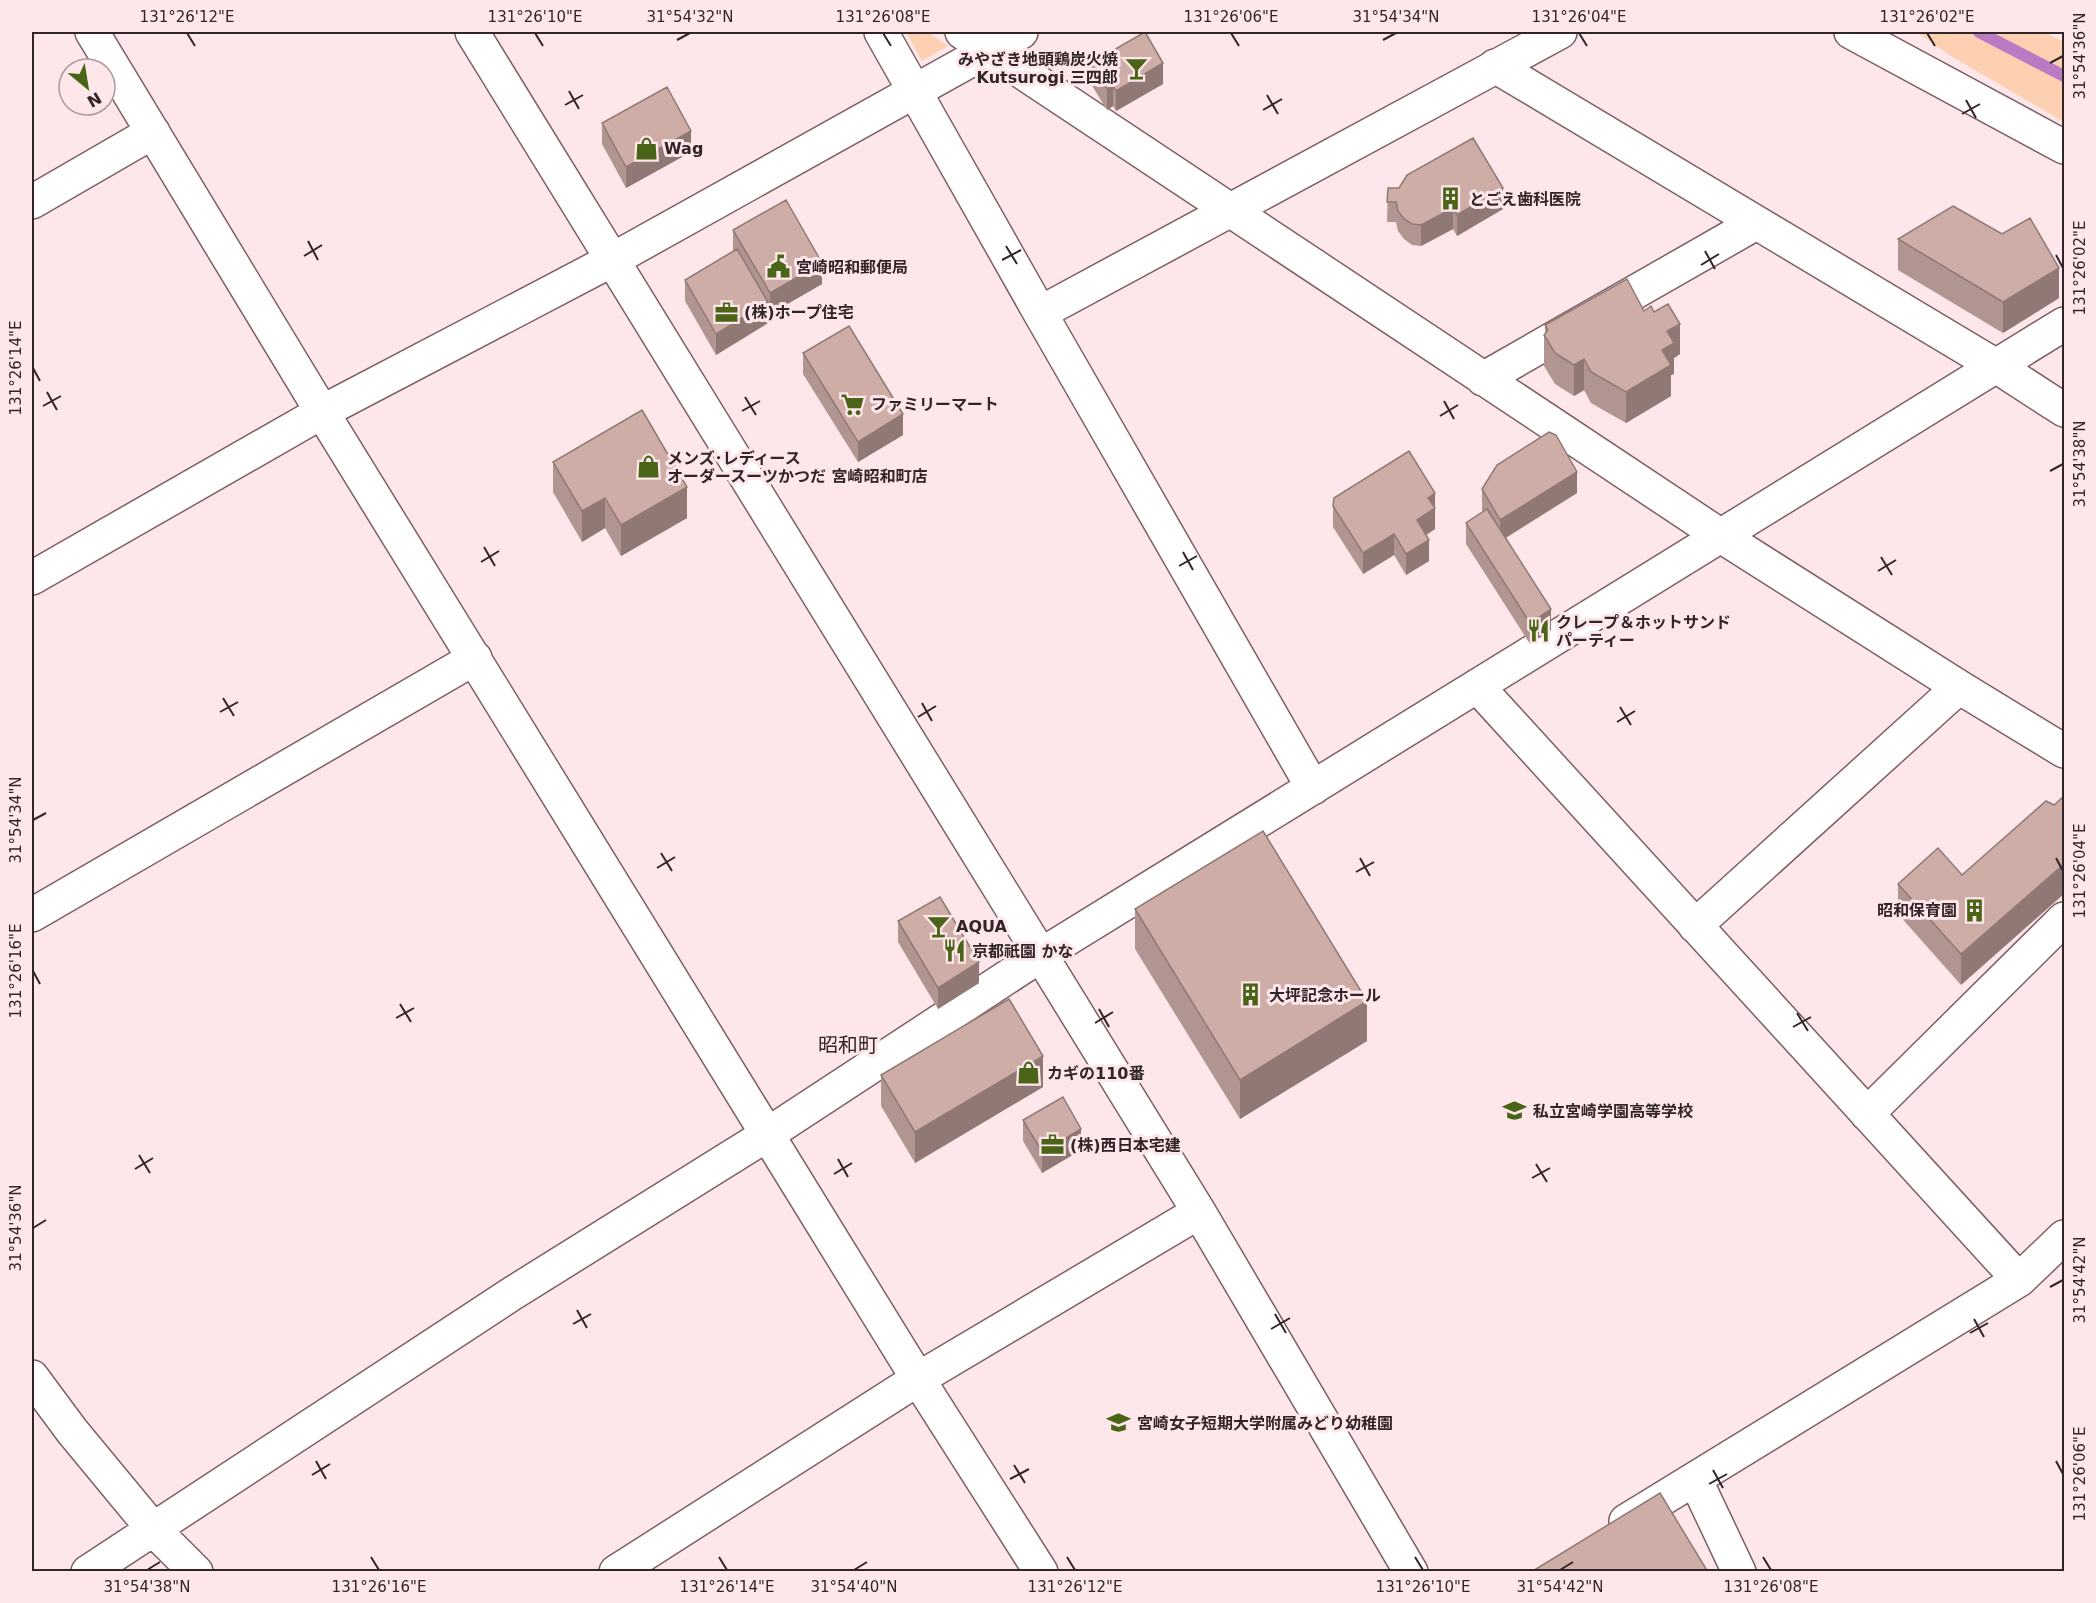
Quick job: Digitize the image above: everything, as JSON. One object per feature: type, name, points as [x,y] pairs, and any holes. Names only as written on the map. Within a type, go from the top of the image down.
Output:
[{"type":"street","points":[[92,32],[322,412],[918,1379],[1041,1572]]},
{"type":"street","points":[[472,32],[1199,1212],[1411,1572]]},
{"type":"street","points":[[881,32],[1313,788]]},
{"type":"street","points":[[962,32],[1721,536],[2064,751]]},
{"type":"street","points":[[32,578],[322,412],[612,260],[1021,32]]},
{"type":"street","points":[[1040,313],[1560,32]]},
{"type":"street","points":[[1851,32],[2064,147]]},
{"type":"street","points":[[1495,66],[1996,366],[2064,411]]},
{"type":"street","points":[[32,202],[153,132]]},
{"type":"street","points":[[1483,379],[1756,223]]},
{"type":"street","points":[[88,1572],[513,1293],[768,1134],[1041,955],[2064,324]]},
{"type":"street","points":[[32,915],[475,658]]},
{"type":"street","points":[[1477,687],[2019,1280]]},
{"type":"street","points":[[1695,926],[1959,687]]},
{"type":"street","points":[[1867,1114],[2064,919]]},
{"type":"street","points":[[616,1572],[918,1379],[1199,1212]]},
{"type":"street","points":[[1605,1535],[2019,1280],[2064,1238]]},
{"type":"street","points":[[32,1377],[72,1431],[153,1529],[196,1572]]},
{"type":"street","points":[[1695,1479],[1739,1572]]},
{"type":"shaded area","points":[[906,32],[928,32],[948,46],[922,61]]},
{"type":"shaded area","points":[[1917,32],[2045,32],[2064,42],[2064,122],[1951,56]]},
{"type":"building","points":[[1145,32],[1163,63],[1116,91],[1113,86],[1107,89],[1091,63]]},
{"type":"building","points":[[667,87],[691,131],[626,167],[602,123]]},
{"type":"building","points":[[1473,138],[1503,188],[1457,215],[1453,208],[1421,225],[1412,224],[1404,219],[1398,211],[1396,202],[1387,202],[1388,188],[1399,188],[1407,175]]},
{"type":"building","name":"宮崎昭和郵便局","points":[[786,200],[822,263],[770,293],[733,230]]},
{"type":"building","points":[[1953,206],[2002,234],[2030,218],[2059,268],[2003,302],[1898,239]]},
{"type":"building","points":[[737,249],[768,302],[716,334],[685,280]]},
{"type":"building","points":[[1627,279],[1644,311],[1651,306],[1654,312],[1668,304],[1680,324],[1667,331],[1674,343],[1662,350],[1671,365],[1626,392],[1591,372],[1584,359],[1574,365],[1555,353],[1544,335],[1548,330],[1545,325]]},
{"type":"building","name":"ファミリーマート","points":[[849,326],[903,414],[858,442],[803,353]]},
{"type":"building","points":[[642,410],[687,487],[621,525],[605,498],[582,511],[553,462]]},
{"type":"building","points":[[1549,432],[1556,435],[1577,472],[1500,520],[1482,489],[1497,465]]},
{"type":"building","points":[[1409,451],[1435,493],[1428,498],[1435,508],[1417,520],[1429,540],[1406,554],[1394,534],[1363,553],[1333,506],[1334,498]]},
{"type":"building","points":[[1487,509],[1551,609],[1530,623],[1466,523]]},
{"type":"building","points":[[2064,796],[2064,864],[1961,954],[1898,884],[1938,848],[1962,875],[2046,801],[2054,805]]},
{"type":"building","name":"大坪記念ホール","points":[[1263,831],[1367,1001],[1240,1080],[1135,909]]},
{"type":"building","points":[[940,897],[979,962],[938,988],[898,921]]},
{"type":"building","points":[[1009,999],[1043,1056],[915,1132],[881,1075]]},
{"type":"building","points":[[1063,1097],[1081,1129],[1042,1152],[1023,1120]]},
{"type":"building","points":[[1660,1493],[1708,1572],[1531,1572]]},
{"type":"waterway","points":[[1979,32],[2064,76]]},
{"type":"place","name":"みやざき地頭鶏炭火焼 Kutsurogi 三四郎","points":[[1136,68]]},
{"type":"place","name":"Wag","points":[[646,148]]},
{"type":"place","name":"とごえ歯科医院","points":[[1451,199]]},
{"type":"place","name":"宮崎昭和郵便局","points":[[778,267]]},
{"type":"place","name":"(株)ホープ住宅","points":[[726,312]]},
{"type":"place","name":"ファミリーマート","points":[[853,404]]},
{"type":"place","name":"メンズ･レディース オーダースーツかつだ 宮崎昭和町店","points":[[649,467]]},
{"type":"place","name":"クレープ＆ホットサンド パーティー","points":[[1538,631]]},
{"type":"place","name":"昭和保育園","points":[[1975,910]]},
{"type":"place","name":"AQUA","points":[[938,926]]},
{"type":"place","name":"京都祇園 かな","points":[[954,951]]},
{"type":"place","name":"大坪記念ホール","points":[[1251,995]]},
{"type":"place","name":"カギの110番","points":[[1029,1073]]},
{"type":"place","name":"私立宮崎学園高等学校","points":[[1515,1111]]},
{"type":"place","name":"(株)西日本宅建","points":[[1052,1145]]},
{"type":"place","name":"宮崎女子短期大学附属みどり幼稚園","points":[[1119,1423]]},
{"type":"district","name":"昭和町","points":[[848,1045]]}]
